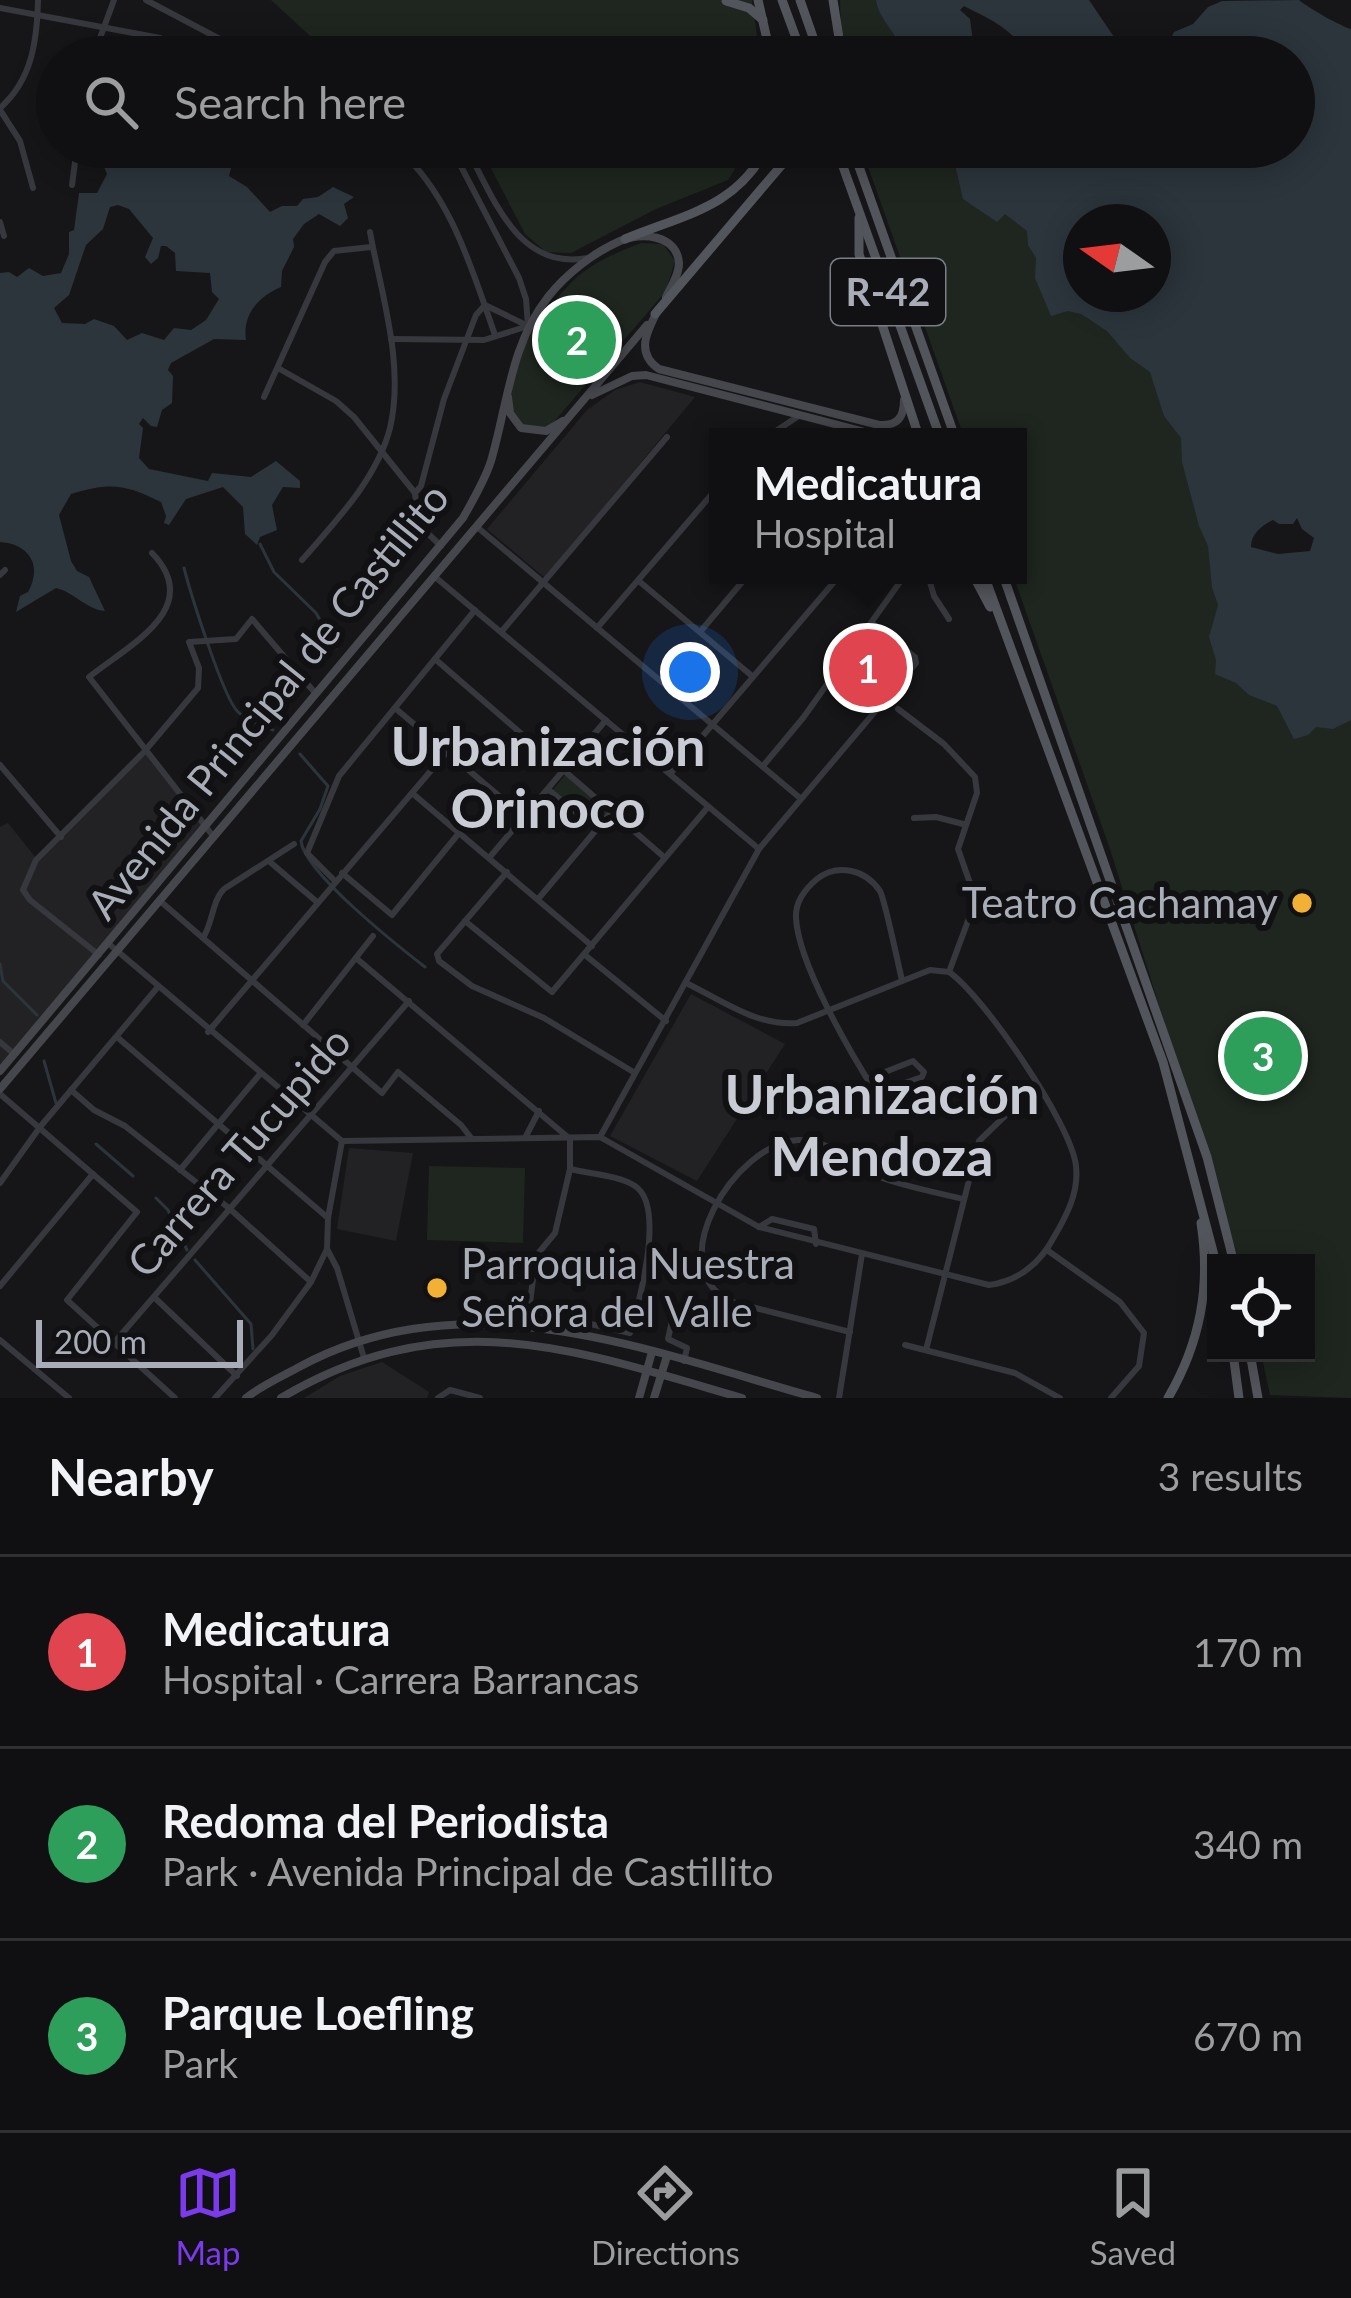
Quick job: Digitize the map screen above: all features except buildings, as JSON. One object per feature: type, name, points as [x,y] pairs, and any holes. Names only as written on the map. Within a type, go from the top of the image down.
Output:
[{"type":"main road","points":[[728,0],[763,20]]},
{"type":"main road","points":[[758,0],[766,36]]},
{"type":"main road","points":[[782,0],[795,36]]},
{"type":"main road","points":[[800,0],[813,36]]},
{"type":"main road","points":[[832,0],[838,36]]},
{"type":"main road","points":[[625,239],[707,210],[725,199],[754,168]]},
{"type":"main road","points":[[656,314],[780,168]]},
{"type":"main road","name":"R-42","points":[[843,168],[937,428]]},
{"type":"main road","name":"R-42","points":[[859,168],[952,428]]},
{"type":"main road","name":"R-42","points":[[859,212],[859,254],[916,428]]},
{"type":"main road","points":[[625,239],[653,236],[675,250],[679,266],[646,335],[650,363],[671,373],[888,426],[904,415],[903,386]]},
{"type":"main road","name":"Avenida Principal de Castillito","points":[[0,1092],[206,827],[463,518],[491,463],[508,383],[528,326],[560,283],[625,239]]},
{"type":"main road","name":"Avenida Principal de Castillito","points":[[0,1071],[99,955],[159,900],[656,314]]},
{"type":"main road","points":[[508,383],[510,413],[527,431],[546,430],[617,382],[646,375],[803,413],[839,428]]},
{"type":"main road","points":[[978,584],[1028,692],[1163,1062],[1214,1254]]},
{"type":"main road","points":[[987,584],[996,617]]},
{"type":"main road","points":[[1006,584],[1207,1157],[1232,1254]]},
{"type":"main road","points":[[1168,1398],[1189,1361],[1205,1286],[1195,1182]]},
{"type":"main road","points":[[246,1398],[312,1360],[360,1340],[464,1323],[567,1329],[817,1398]]},
{"type":"main road","points":[[281,1398],[338,1366],[364,1358],[422,1344],[483,1341],[552,1347],[742,1398]]},
{"type":"main road","points":[[639,1398],[652,1352]]},
{"type":"main road","points":[[654,1398],[667,1356]]},
{"type":"main road","points":[[1234,1362],[1239,1398]]},
{"type":"main road","points":[[1252,1362],[1258,1398]]},
{"type":"street","points":[[32,188],[20,141],[0,109],[25,80],[38,0]]},
{"type":"street","points":[[99,36],[114,0]]},
{"type":"street","points":[[146,0],[214,36]]},
{"type":"street","points":[[0,8],[152,36]]},
{"type":"street","points":[[72,185],[74,168]]},
{"type":"street","points":[[416,168],[437,196],[473,268],[495,335]]},
{"type":"street","points":[[462,168],[519,278],[528,326]]},
{"type":"street","points":[[479,168],[525,244],[547,258],[592,258]]},
{"type":"street","points":[[0,222],[4,236]]},
{"type":"street","points":[[302,560],[341,514],[381,452],[391,424],[391,338],[370,232]]},
{"type":"street","points":[[263,397],[328,256],[340,249],[373,247]]},
{"type":"street","points":[[485,305],[528,326]]},
{"type":"street","points":[[415,493],[465,340],[485,305]]},
{"type":"street","points":[[391,338],[465,340],[528,326]]},
{"type":"street","points":[[278,368],[336,401],[354,417],[415,493],[418,524],[441,546]]},
{"type":"street","points":[[780,428],[803,413]]},
{"type":"street","points":[[502,631],[667,437]]},
{"type":"street","points":[[597,628],[709,498]]},
{"type":"street","points":[[476,526],[800,798]]},
{"type":"street","points":[[152,553],[172,580],[164,615],[89,677],[213,836]]},
{"type":"street","points":[[434,576],[759,849]]},
{"type":"street","points":[[640,582],[753,677]]},
{"type":"street","points":[[700,632],[740,584]]},
{"type":"street","points":[[670,774],[832,584]]},
{"type":"street","points":[[763,766],[899,584]]},
{"type":"street","points":[[931,584],[949,619]]},
{"type":"street","points":[[333,883],[307,853],[339,776],[475,610]]},
{"type":"street","points":[[99,955],[23,890],[36,860],[144,752],[198,688],[199,668],[189,643],[236,639],[252,619],[317,695]]},
{"type":"street","points":[[600,1137],[759,849],[916,663],[915,657],[872,622]]},
{"type":"street","points":[[435,659],[664,856]]},
{"type":"street","points":[[395,708],[524,817]]},
{"type":"street","points":[[898,709],[944,744],[975,777],[977,793],[958,849],[972,910],[949,971]]},
{"type":"street","points":[[489,858],[606,720]]},
{"type":"street","points":[[208,1032],[446,752]]},
{"type":"street","points":[[0,765],[61,837]]},
{"type":"street","points":[[549,790],[596,830]]},
{"type":"street","points":[[412,792],[592,946]]},
{"type":"street","points":[[465,921],[552,992],[708,807]]},
{"type":"street","points":[[538,898],[612,811]]},
{"type":"street","points":[[914,818],[937,817],[964,825]]},
{"type":"street","points":[[342,873],[392,915],[459,832]]},
{"type":"street","points":[[203,938],[224,889],[294,844]]},
{"type":"street","points":[[270,862],[317,902]]},
{"type":"street","points":[[867,1079],[914,1061],[924,1072],[891,1091],[876,1093],[867,1079],[829,1011],[800,939],[796,915],[808,886],[825,872],[845,868],[868,878],[882,894],[902,980]]},
{"type":"street","points":[[507,872],[437,954],[452,974],[544,1018],[635,1073]]},
{"type":"street","points":[[159,900],[382,1093],[398,1072],[472,1139]]},
{"type":"street","points":[[303,1025],[373,936]]},
{"type":"street","points":[[112,947],[342,1142],[600,1137],[759,1227],[816,1244],[989,1285],[1006,1283],[1024,1273],[1048,1250],[1075,1194],[1076,1165],[1067,1134],[968,984],[949,971],[930,970],[796,1023],[778,1025],[688,984]]},
{"type":"street","points":[[585,955],[666,1021]]},
{"type":"street","points":[[356,958],[570,1138],[570,1169],[555,1233],[536,1256],[526,1304],[531,1312],[625,1334],[631,1331],[646,1261],[647,1200],[631,1184],[570,1169]]},
{"type":"street","points":[[0,1183],[40,1127],[158,988]]},
{"type":"street","name":"Carrera Tucupido","points":[[113,1344],[410,1000]]},
{"type":"street","points":[[117,1037],[328,1218]]},
{"type":"street","points":[[0,1042],[14,1054]]},
{"type":"street","points":[[180,1170],[260,1074]]},
{"type":"street","points":[[71,1090],[230,1209],[311,1282]]},
{"type":"street","points":[[0,1092],[137,1212],[68,1300],[175,1398]]},
{"type":"street","points":[[926,1350],[979,1141],[1008,1113],[1043,1095]]},
{"type":"street","points":[[525,1138],[539,1111]]},
{"type":"street","points":[[850,1332],[714,1294],[700,1267],[706,1230],[737,1172],[753,1156],[795,1140],[833,1150],[881,1178],[964,1198]]},
{"type":"street","points":[[215,1398],[311,1282],[327,1249],[342,1142]]},
{"type":"street","points":[[0,1286],[93,1174]]},
{"type":"street","points":[[759,1227],[772,1219],[814,1229],[816,1244]]},
{"type":"street","points":[[327,1249],[364,1358]]},
{"type":"street","points":[[1048,1250],[1120,1302],[1144,1333],[1139,1366],[1111,1398]]},
{"type":"street","points":[[839,1398],[862,1254]]},
{"type":"street","points":[[154,1297],[237,1376]]},
{"type":"street","points":[[674,1312],[668,1339],[686,1347],[684,1361]]},
{"type":"street","points":[[0,1340],[69,1398]]},
{"type":"street","points":[[905,1345],[1015,1373],[1060,1398]]},
{"type":"street","points":[[439,1396],[450,1390],[480,1398]]},
{"type":"shaded area","points":[[271,0],[752,0],[757,36],[310,36]]},
{"type":"shaded area","points":[[840,0],[902,0],[917,36],[841,36]]},
{"type":"shaded area","points":[[876,0],[1089,0],[1113,36],[1013,36],[964,6],[960,10],[970,19],[972,36],[894,36]]},
{"type":"shaded area","points":[[1299,0],[1351,29],[1351,720],[1333,729],[1316,727],[1294,739],[1277,706],[1215,674],[1209,637],[1218,605],[1208,546],[1182,462],[1181,438],[1164,416],[1150,372],[1130,358],[1107,331],[1072,312],[1171,312],[1171,204],[1063,204],[1065,312],[1051,316],[1035,278],[1036,258],[1027,231],[1005,214],[997,222],[963,199],[956,168],[1315,168],[1315,36],[1172,36],[1222,1]],"holes":[[[1297,518],[1314,538],[1310,551],[1278,554],[1251,547],[1255,534],[1273,520],[1293,524]]]},
{"type":"shaded area","points":[[104,168],[231,168],[229,176],[247,187],[270,212],[297,206],[333,187],[354,197],[344,204],[348,218],[340,226],[319,214],[304,224],[293,239],[281,287],[266,295],[250,314],[246,340],[214,339],[171,363],[172,403],[162,410],[157,427],[143,418],[139,424],[143,428],[139,458],[149,469],[208,481],[212,473],[251,477],[276,461],[300,481],[300,488],[283,487],[272,505],[277,530],[260,537],[257,545],[245,534],[243,507],[223,487],[186,499],[169,525],[164,523],[161,502],[137,491],[107,487],[71,494],[59,515],[71,561],[89,577],[105,611],[56,588],[16,612],[34,573],[26,552],[0,542],[0,273],[17,277],[29,268],[43,276],[61,273],[69,254],[79,193],[97,193],[107,174]],"holes":[[[110,207],[129,209],[153,238],[145,257],[151,264],[161,246],[166,246],[175,253],[176,271],[210,273],[212,292],[219,299],[206,320],[191,330],[174,328],[164,340],[142,333],[127,340],[114,326],[94,319],[85,324],[62,323],[54,308],[69,295],[86,245],[103,229]]]},
{"type":"shaded area","points":[[491,168],[735,168],[728,180],[656,209],[571,253],[546,252],[525,234]]},
{"type":"shaded area","points":[[868,168],[999,168],[1063,274],[1063,312],[1084,312],[1169,364],[1245,653],[1351,712],[1351,1398],[1270,1395],[1263,1362],[1315,1362],[1315,1254],[1237,1254],[1110,849],[1016,584],[1027,584],[1027,428],[961,428]]},
{"type":"shaded area","points":[[641,243],[663,244],[675,261],[666,291],[546,431],[529,431],[515,418],[509,402],[510,383],[528,340],[582,273]]},
{"type":"shaded area","points":[[640,382],[695,397],[545,578],[487,529],[587,410],[615,390]]},
{"type":"shaded area","points":[[144,749],[209,824],[0,1072],[0,827],[8,823],[36,858]]},
{"type":"shaded area","points":[[566,774],[609,811],[597,826],[552,791]]},
{"type":"shaded area","points":[[691,994],[785,1044],[697,1181],[610,1136]]},
{"type":"shaded area","points":[[349,1148],[413,1153],[396,1241],[337,1229]]},
{"type":"shaded area","points":[[429,1166],[525,1168],[523,1243],[427,1240]]},
{"type":"shaded area","points":[[382,1362],[429,1392],[427,1398],[304,1398],[340,1376]]},
{"type":"waterway","points":[[260,544],[274,572],[316,613],[336,648]]},
{"type":"waterway","points":[[184,568],[232,703],[245,717],[273,730]]},
{"type":"waterway","points":[[300,754],[328,786],[301,841],[306,854],[354,908],[425,967]]},
{"type":"waterway","points":[[0,964],[3,981],[37,1015]]},
{"type":"waterway","points":[[44,1061],[56,1103]]},
{"type":"waterway","points":[[96,1144],[133,1176]]},
{"type":"waterway","points":[[156,1198],[168,1210],[187,1250]]},
{"type":"waterway","points":[[195,1260],[251,1324],[253,1349]]},
{"type":"place","name":"Redoma del Periodista","points":[[577,340]]},
{"type":"place","name":"Medicatura","points":[[868,668]]},
{"type":"place","name":"Teatro Cachamay","points":[[1302,903]]},
{"type":"place","name":"Parque Loefling","points":[[1263,1056]]},
{"type":"place","name":"Parroquia Nuestra Señora del Valle","points":[[437,1288]]},
{"type":"district","name":"Urbanización Orinoco","points":[[548,778]]},
{"type":"district","name":"Urbanización Mendoza","points":[[882,1126]]}]
